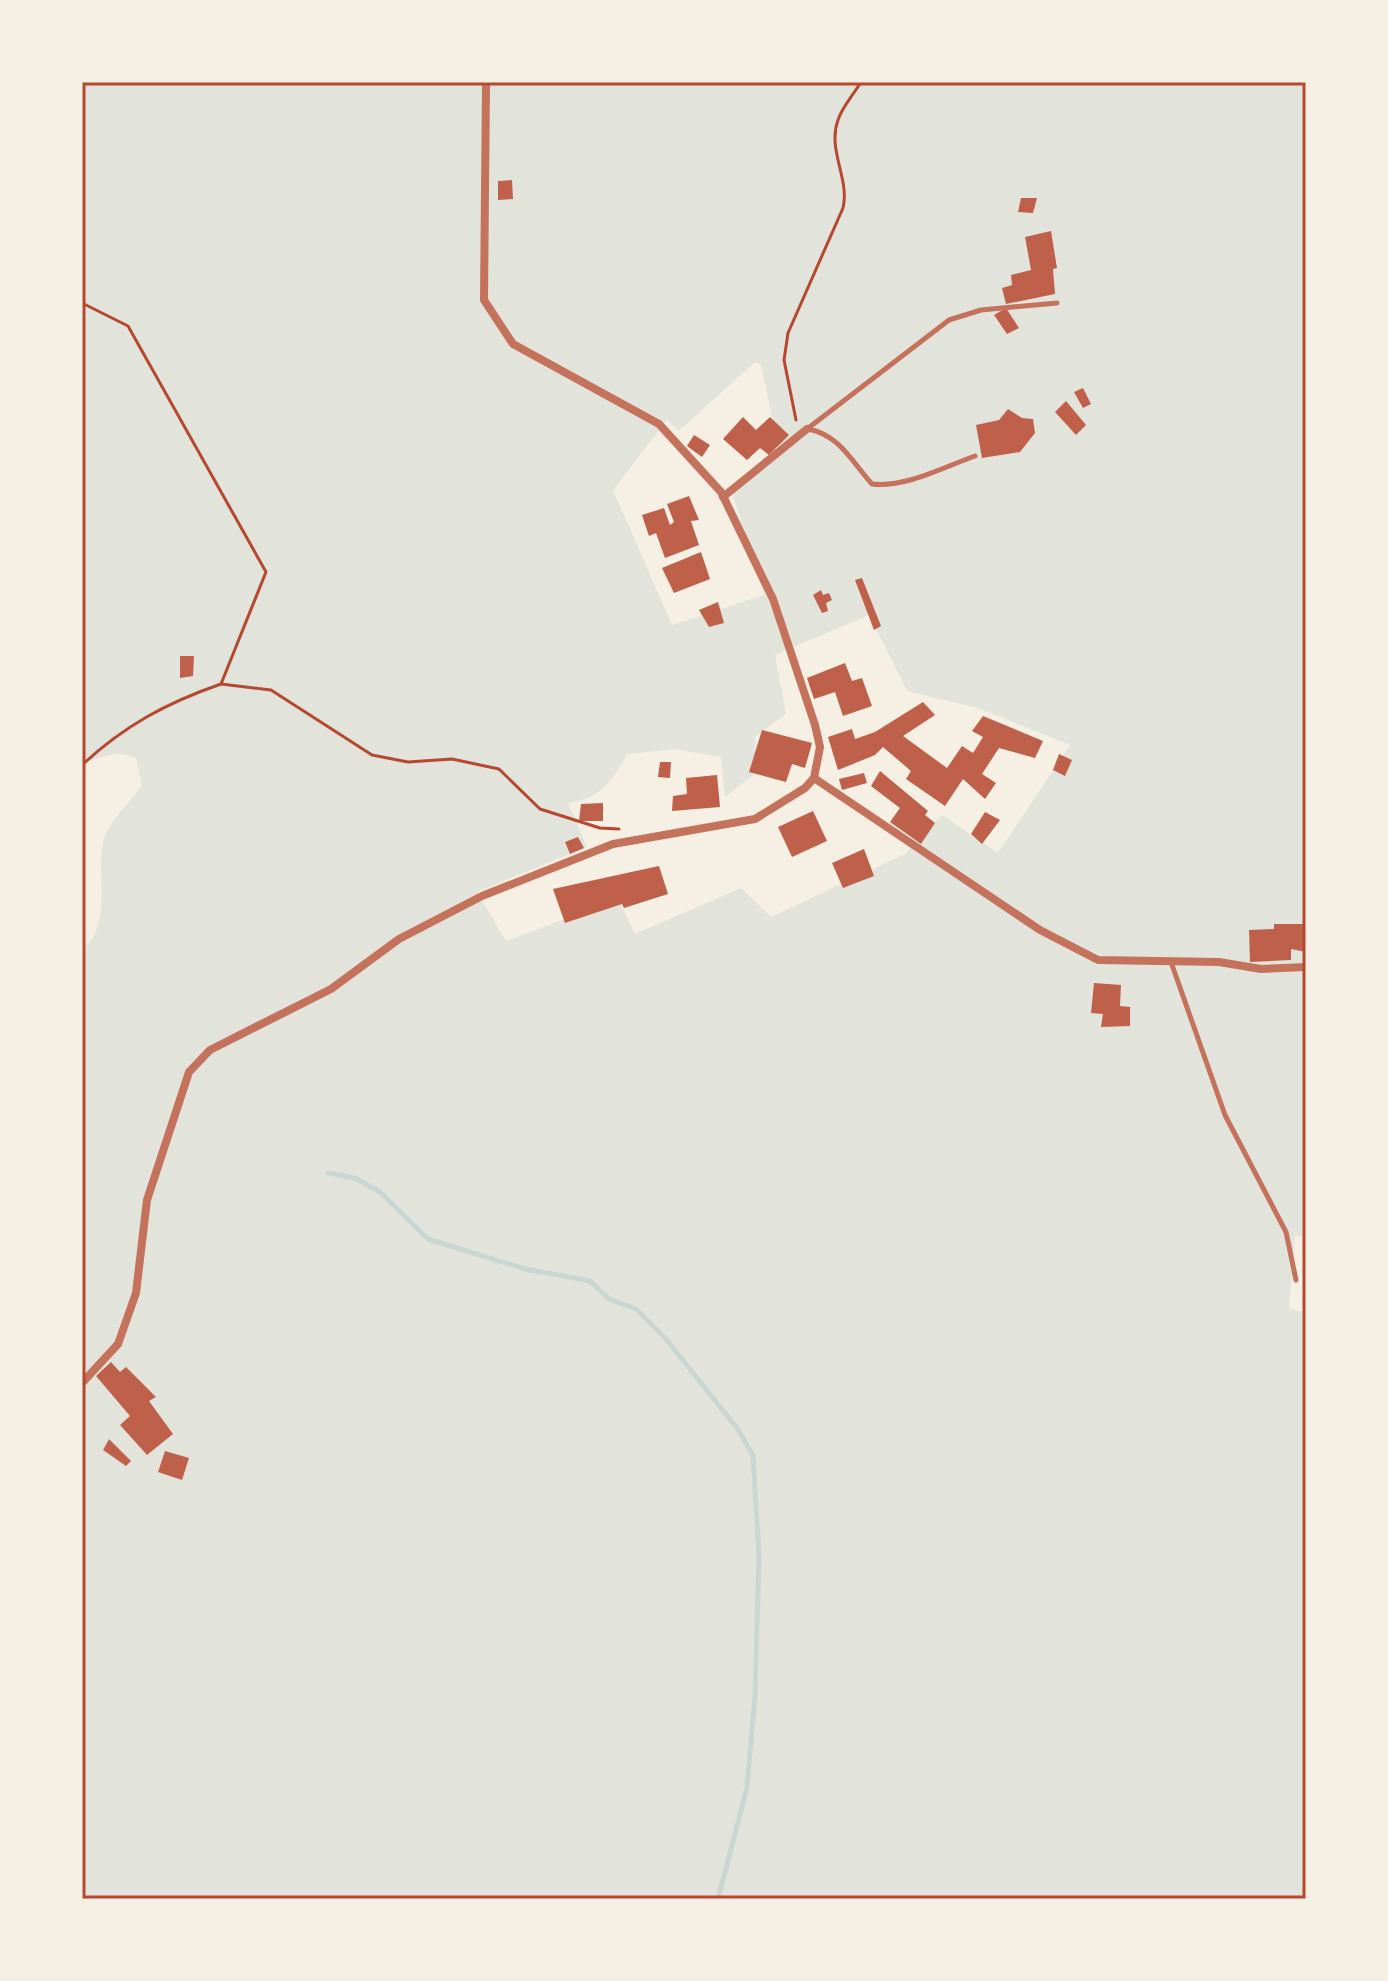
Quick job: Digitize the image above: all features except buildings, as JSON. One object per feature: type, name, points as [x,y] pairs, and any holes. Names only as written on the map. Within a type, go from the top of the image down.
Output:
[{"type":"street","points":[[82,1383],[118,1344],[136,1293],[147,1200],[189,1072],[210,1050],[331,989],[399,939],[482,896],[613,844],[755,819],[805,788],[814,778],[820,747],[815,725],[773,599],[723,497],[659,424],[513,344],[484,300],[486,82]]},
{"type":"street","points":[[723,497],[807,429]]},
{"type":"street","points":[[814,778],[1040,930],[1081,953],[1120,962],[1219,962],[1261,969],[1306,967]]},
{"type":"lane","points":[[807,429],[939,327],[964,312],[1057,303]]},
{"type":"lane","points":[[807,429],[822,432],[839,443],[872,484],[886,486],[906,481],[975,456]]},
{"type":"lane","points":[[1171,962],[1225,1115],[1286,1232],[1296,1280]]},
{"type":"path","points":[[799,436],[784,360],[788,333],[843,208],[846,197],[835,145],[838,120],[861,82]]},
{"type":"path","points":[[82,303],[128,326],[266,572],[221,684]]},
{"type":"path","points":[[82,765],[117,733],[185,696],[221,684],[271,690],[372,755],[408,762],[452,759],[499,769],[540,809],[600,828],[630,829]]},
{"type":"shaded area","points":[[82,82],[1306,82],[1306,1239],[1295,1235],[1289,1308],[1306,1313],[1306,1899],[82,1899],[82,950],[92,940],[100,914],[101,855],[105,835],[142,785],[136,758],[119,753],[82,762]],"holes":[[[755,362],[761,365],[779,450],[732,492],[764,595],[672,625],[613,490],[667,420],[679,431]],[[869,615],[907,691],[978,708],[1070,745],[998,853],[942,815],[905,854],[771,917],[741,888],[635,934],[618,899],[506,941],[477,892],[587,847],[568,803],[597,793],[616,773],[627,754],[675,749],[721,757],[725,797],[757,772],[755,737],[786,714],[775,655]]]},
{"type":"waterway","points":[[328,1173],[355,1178],[380,1192],[428,1239],[525,1269],[590,1281],[609,1299],[636,1309],[666,1339],[737,1428],[753,1455],[759,1556],[755,1696],[747,1787],[718,1899]]}]
